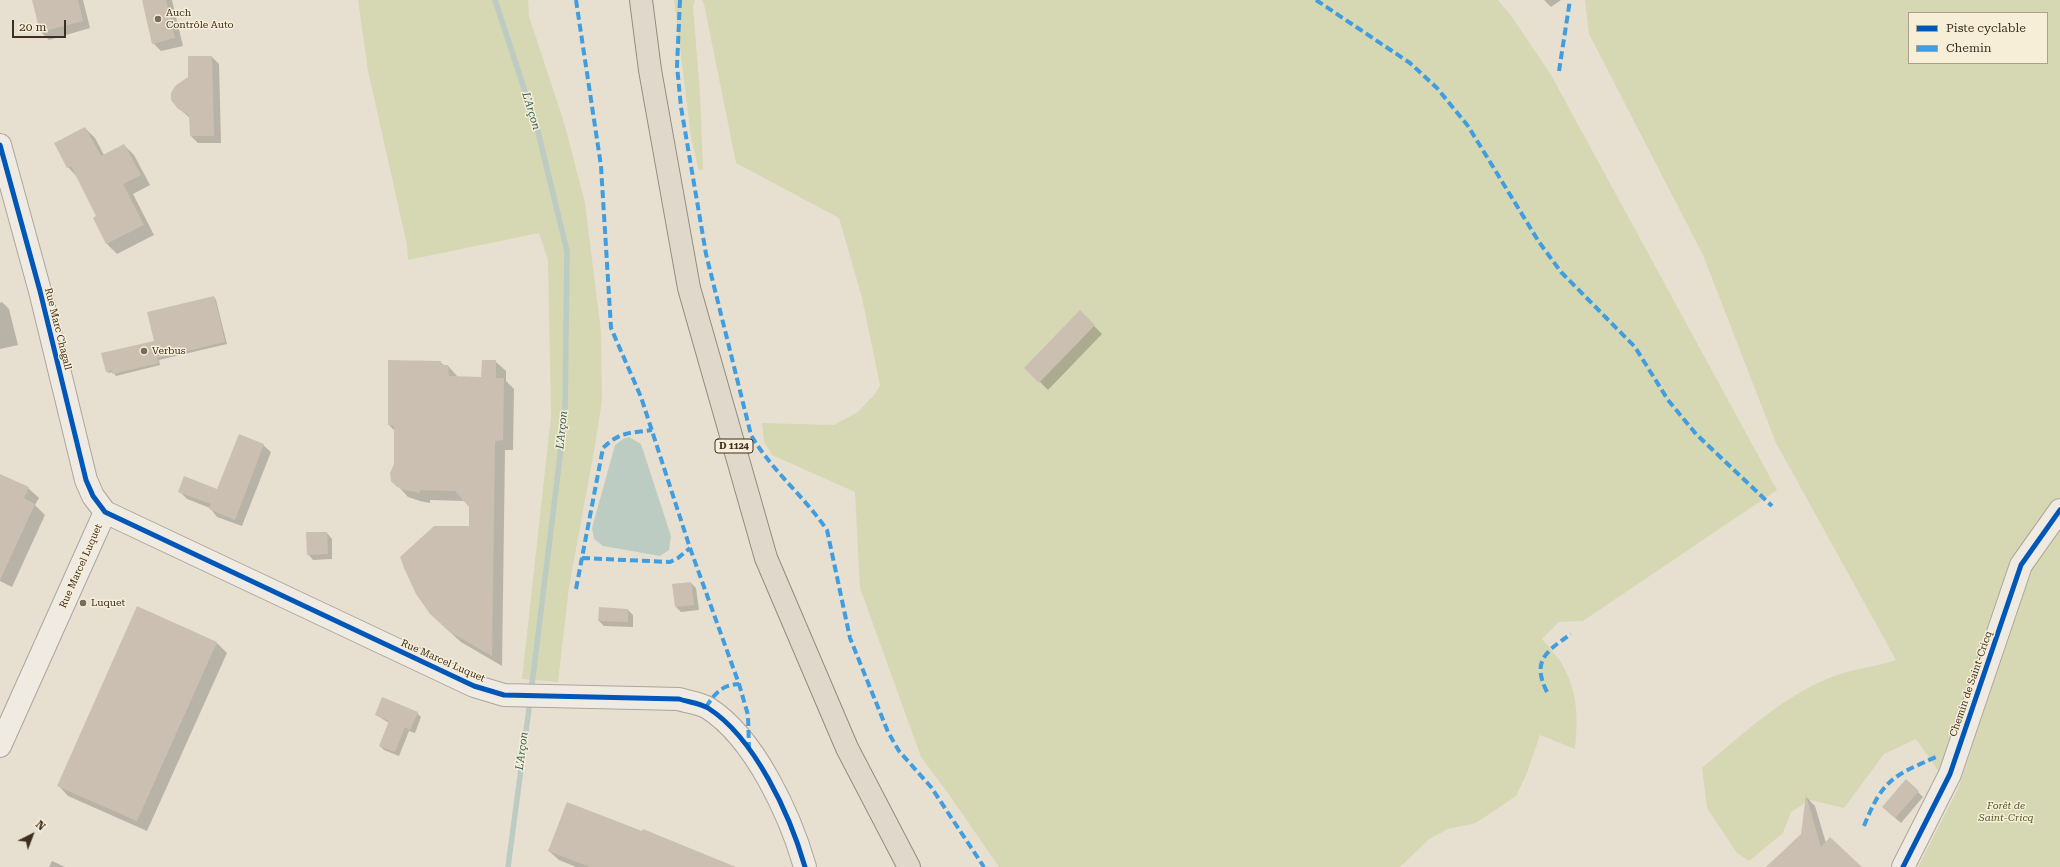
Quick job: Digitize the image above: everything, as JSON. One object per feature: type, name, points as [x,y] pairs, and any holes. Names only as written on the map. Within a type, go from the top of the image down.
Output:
[{"type":"highway","name":"D 1124","points":[[640,0],[650,70],[689,288],[766,558],[848,748],[909,867]]},
{"type":"street","name":"Rue Marc Chagall","points":[[0,145],[40,291],[86,480],[93,496],[105,512]]},
{"type":"street","name":"Chemin de Saint-Cricq","points":[[1903,867],[1950,774],[2021,565],[2060,510]]},
{"type":"street","name":"Rue Marcel Luquet","points":[[0,746],[105,512],[474,686],[504,695],[679,699],[706,707],[728,723],[749,749],[773,787],[798,841],[805,867]]},
{"type":"green space","points":[[358,0],[528,0],[529,16],[565,126],[585,203],[601,332],[602,401],[569,587],[558,682],[522,679],[551,416],[548,260],[539,233],[408,260],[407,245],[368,71]]},
{"type":"green space","points":[[674,0],[695,0],[693,6],[700,94],[703,169],[699,171],[691,137]]},
{"type":"green space","points":[[702,0],[1498,0],[1512,17],[1551,75],[1777,490],[1583,621],[1559,622],[1542,639],[1561,662],[1572,686],[1576,706],[1575,749],[1540,735],[1527,773],[1516,796],[1476,823],[1448,829],[1429,839],[1400,867],[999,867],[921,757],[860,588],[855,492],[772,455],[764,441],[762,423],[834,425],[858,412],[875,394],[880,385],[862,298],[839,218],[736,163]]},
{"type":"green space","points":[[1585,0],[2060,0],[2060,497],[2013,565],[1939,772],[1916,739],[1884,754],[1844,808],[1810,800],[1791,812],[1783,833],[1749,861],[1737,853],[1707,808],[1702,768],[1749,728],[1800,692],[1837,675],[1896,660],[1776,443],[1703,255],[1589,34]]},
{"type":"green space","name":"Forêt de Saint-Cricq","points":[[2060,524],[2060,867],[1918,867],[1958,789],[2031,567]]},
{"type":"shaded area","points":[[629,437],[641,444],[671,536],[669,550],[660,556],[603,546],[594,539],[592,528],[615,445],[623,439]]},
{"type":"building","points":[[32,0],[78,0],[83,21],[40,32]]},
{"type":"building","name":"Auch Contrôle Auto","points":[[142,0],[166,0],[175,38],[152,44]]},
{"type":"building","points":[[188,56],[212,56],[214,136],[190,136],[189,115],[178,109],[171,100],[171,93],[175,86],[188,77]]},
{"type":"building","points":[[85,127],[101,156],[124,144],[141,175],[123,184],[144,225],[106,244],[93,218],[96,216],[71,166],[67,168],[54,143]]},
{"type":"building","points":[[214,296],[225,342],[157,358],[159,363],[112,374],[112,370],[106,372],[101,353],[154,341],[147,312]]},
{"type":"building","points":[[1080,310],[1095,325],[1039,383],[1024,368]]},
{"type":"building","points":[[388,360],[441,361],[441,365],[448,365],[449,376],[481,377],[482,360],[496,360],[496,378],[504,378],[503,440],[495,441],[492,656],[450,632],[430,614],[416,594],[400,557],[434,526],[469,526],[469,507],[455,491],[420,490],[420,493],[397,487],[391,481],[390,473],[394,464],[394,426],[388,425]]},
{"type":"building","points":[[239,434],[264,444],[235,520],[209,509],[211,504],[178,492],[184,476],[217,489]]},
{"type":"building","points":[[0,474],[29,487],[24,498],[35,504],[0,580]]},
{"type":"building","points":[[306,532],[327,532],[328,554],[307,555]]},
{"type":"building","points":[[691,582],[694,605],[675,607],[672,584]]},
{"type":"building","points":[[137,606],[217,642],[137,821],[57,786]]},
{"type":"building","points":[[599,607],[628,609],[628,622],[598,621]]},
{"type":"building","points":[[382,697],[418,712],[410,730],[405,727],[395,752],[379,746],[389,721],[375,715]]},
{"type":"building","points":[[1906,779],[1919,791],[1895,818],[1882,807]]},
{"type":"building","points":[[1806,795],[1821,847],[1830,837],[1862,867],[1766,867],[1801,834]]},
{"type":"building","points":[[567,802],[642,831],[643,829],[736,867],[590,867],[548,851]]},
{"type":"waterway","name":"L'Arçon","points":[[495,0],[537,128],[567,251],[565,416],[531,692]]},
{"type":"waterway","name":"L'Arçon","points":[[508,867],[530,701]]},
{"type":"marked path","points":[[576,0],[601,166],[611,328],[641,397],[690,548],[739,684],[748,715],[749,748]]},
{"type":"marked path","points":[[680,0],[677,66],[681,107],[706,254],[751,435],[768,460],[827,530],[850,638],[888,732],[899,751],[931,787],[984,867]]},
{"type":"marked path","points":[[1316,0],[1410,63],[1437,88],[1468,126],[1539,242],[1561,272],[1635,347],[1668,400],[1696,434],[1772,506]]},
{"type":"marked path","points":[[1559,71],[1570,0]]},
{"type":"marked path","points":[[576,589],[603,448],[614,439],[625,434],[652,430]]},
{"type":"marked path","points":[[582,558],[670,562],[678,558],[690,548]]},
{"type":"marked path","points":[[1547,692],[1542,681],[1541,664],[1549,651],[1571,634]]},
{"type":"marked path","points":[[706,707],[723,688],[739,684]]},
{"type":"marked path","points":[[1864,826],[1877,798],[1892,780],[1900,774],[1938,756]]},
{"type":"cycle path","points":[[0,145],[40,291],[86,480],[93,496],[105,512],[474,686],[504,695],[679,699],[705,706],[725,721],[741,738],[755,758],[780,802],[790,824],[805,867]]},
{"type":"cycle path","points":[[1903,867],[1950,774],[2021,565],[2060,510]]},
{"type":"place","name":"Auch Contrôle Auto","points":[[158,19]]},
{"type":"place","name":"Verbus","points":[[144,351]]},
{"type":"place","name":"Luquet","points":[[83,603]]}]
